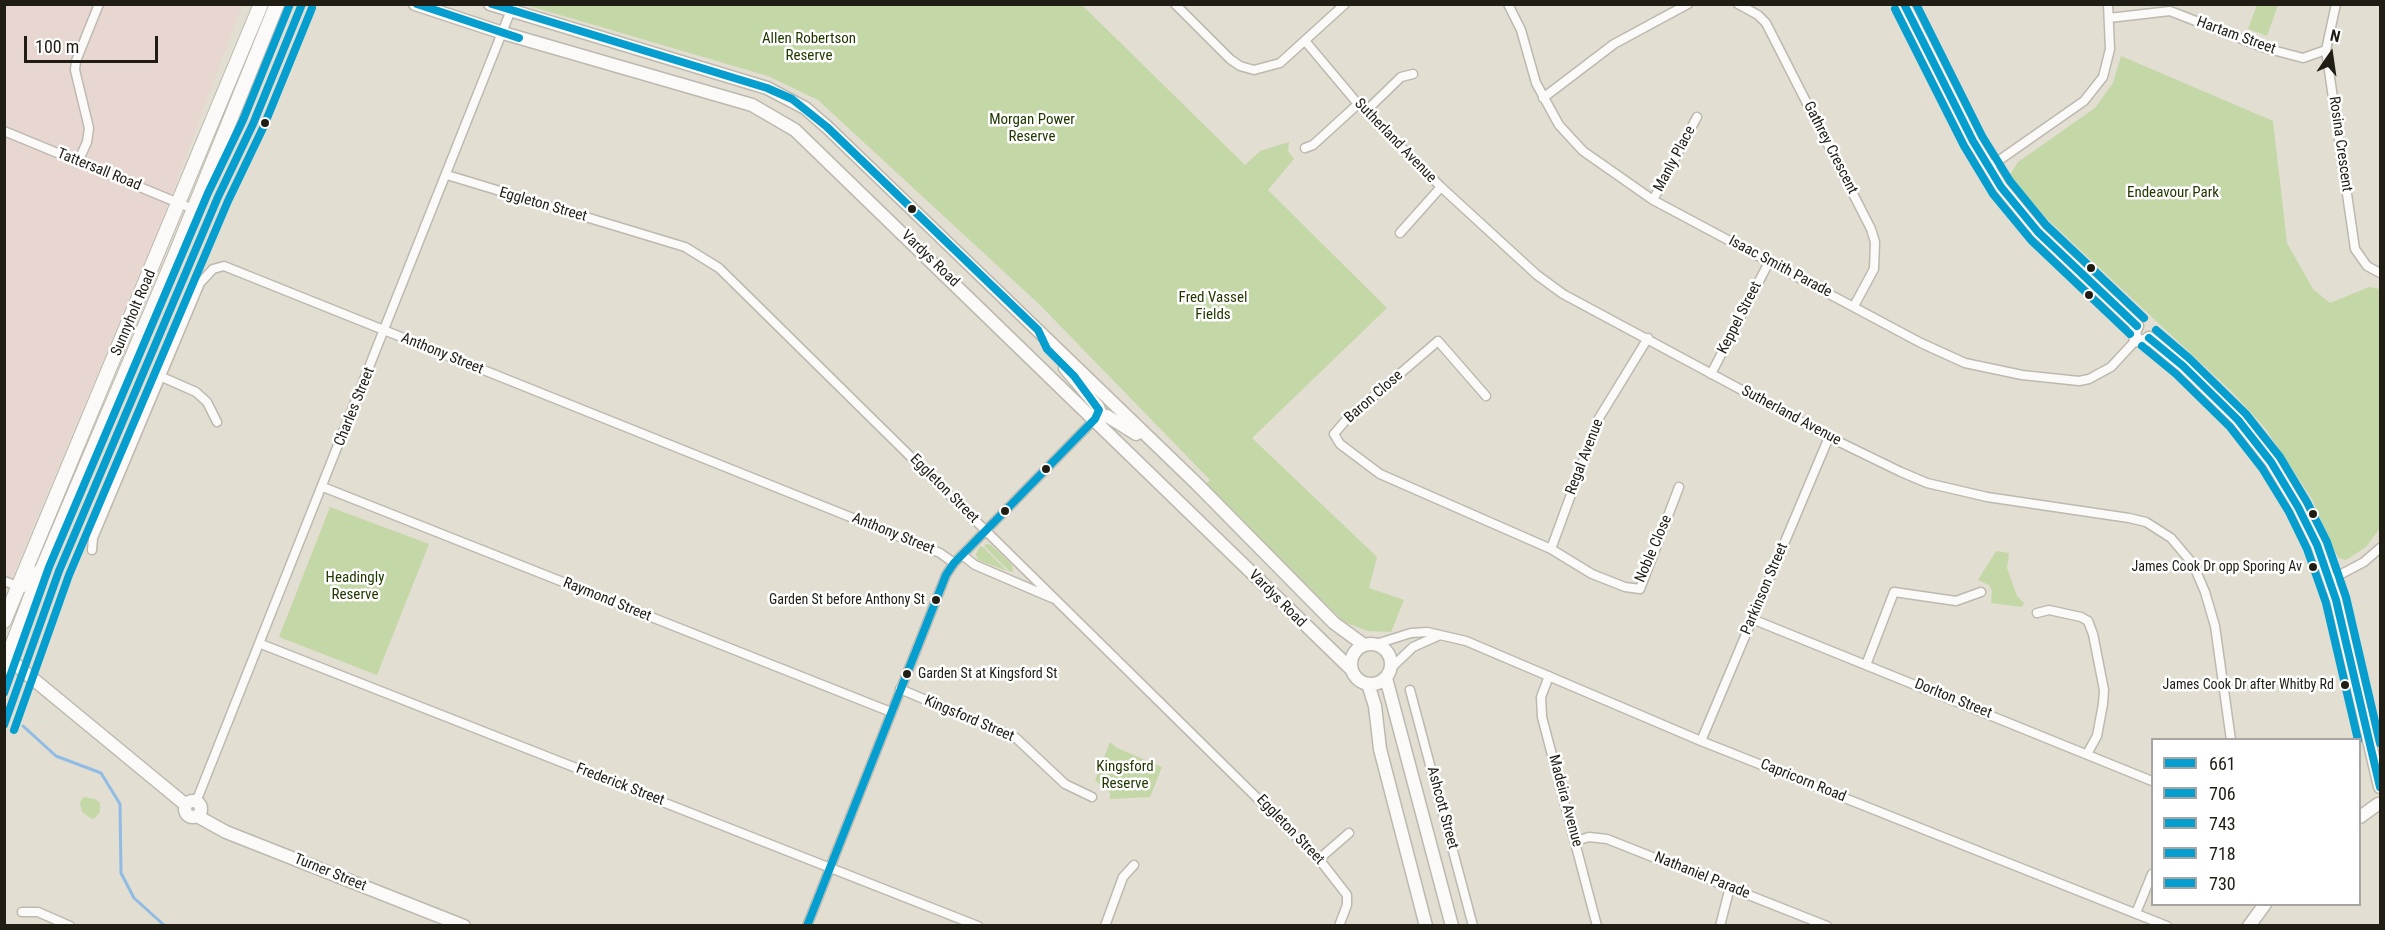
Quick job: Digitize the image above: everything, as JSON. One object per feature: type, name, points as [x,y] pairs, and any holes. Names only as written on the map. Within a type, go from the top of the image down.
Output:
[{"type":"main road","name":"Sunnyholt Road","points":[[6,660],[187,206],[261,4]]},
{"type":"main road","name":"Sunnyholt Road","points":[[4,621],[277,4]]},
{"type":"main road","name":"Vardys Road","points":[[415,4],[503,33],[735,100],[780,120],[816,148],[1352,670]]},
{"type":"main road","name":"Vardys Road","points":[[490,4],[632,49],[767,88],[792,99],[827,127],[1038,330],[1334,622],[1370,645]]},
{"type":"main road","points":[[1904,4],[1989,168],[2038,231],[2137,326],[2147,327],[2151,332],[2150,338],[2144,342],[2136,340],[2134,332],[2137,326]]},
{"type":"main road","points":[[1038,330],[1047,349],[1094,402],[1100,412],[1095,419]]},
{"type":"main road","points":[[2150,338],[2216,398],[2262,449],[2298,507],[2330,580],[2380,787]]},
{"type":"main road","points":[[1095,419],[1102,415],[1111,418],[1164,452]]},
{"type":"main road","points":[[1389,673],[1378,683],[1368,684],[1360,681],[1352,670],[1352,658],[1370,645],[1386,650],[1389,673],[1452,926]]},
{"type":"main road","points":[[6,660],[191,803]]},
{"type":"main road","points":[[1368,684],[1375,706],[1380,749],[1426,926]]},
{"type":"main road","points":[[2361,816],[2380,802]]},
{"type":"main road","name":"Turner Street","points":[[191,803],[201,809],[197,816],[226,832],[464,926]]},
{"type":"main road","points":[[2249,926],[2264,906]]},
{"type":"street","points":[[78,162],[87,142],[89,128],[75,70],[76,61],[99,4]]},
{"type":"street","points":[[1175,4],[1230,59],[1247,69],[1262,70],[1280,63],[1306,42],[1345,4]]},
{"type":"street","name":"Isaac Smith Parade","points":[[1508,4],[1521,30],[1543,98],[1559,124],[1583,151],[1653,200],[1921,343],[1965,363],[2065,381],[2089,379],[2104,372],[2136,340]]},
{"type":"street","points":[[1543,98],[1614,44],[1688,4]]},
{"type":"street","name":"Gathrey Crescent","points":[[1738,4],[1758,15],[1766,23],[1871,229],[1875,242],[1874,269],[1854,306]]},
{"type":"street","points":[[1989,168],[2084,101],[2103,77],[2110,49],[2108,4]]},
{"type":"street","name":"Rosina Crescent","points":[[2336,4],[2326,50],[2355,249],[2367,266],[2380,273]]},
{"type":"street","name":"Charles Street","points":[[191,803],[261,644],[511,10]]},
{"type":"street","name":"Hartam Street","points":[[2109,18],[2170,11],[2265,48],[2303,58],[2326,50]]},
{"type":"street","name":"Sutherland Avenue","points":[[1306,42],[1358,104],[1441,187],[1537,275],[1563,294],[1829,437],[1927,483],[1987,497],[2129,518],[2146,522],[2171,538],[2193,564],[2205,592],[2215,626],[2231,738]]},
{"type":"street","points":[[1366,111],[1401,77],[1413,74]]},
{"type":"street","points":[[1305,148],[1313,145],[1358,104]]},
{"type":"street","name":"Manly Place","points":[[1653,200],[1697,117]]},
{"type":"street","name":"Tattersall Road","points":[[4,131],[187,206]]},
{"type":"street","name":"Eggleton Street","points":[[447,175],[685,247],[719,268],[1319,859],[1347,895],[1347,905],[1339,926]]},
{"type":"street","points":[[1400,233],[1441,187]]},
{"type":"street","name":"Keppel Street","points":[[1711,374],[1769,262]]},
{"type":"street","name":"Anthony Street","points":[[92,550],[93,538],[200,283],[204,276],[217,267],[225,266],[384,332],[940,552],[954,562]]},
{"type":"street","name":"Regal Avenue","points":[[1551,549],[1599,418],[1648,338]]},
{"type":"street","name":"Baron Close","points":[[1486,396],[1438,341],[1346,420],[1334,434],[1340,444],[1380,474],[1551,549]]},
{"type":"street","points":[[162,377],[196,392],[207,402],[217,422]]},
{"type":"street","points":[[807,926],[942,582],[954,562],[1095,419]]},
{"type":"street","name":"Parkinson Street","points":[[1701,741],[1829,437]]},
{"type":"street","name":"Raymond Street","points":[[323,487],[891,712]]},
{"type":"street","name":"Noble Close","points":[[1551,549],[1592,574],[1625,587],[1640,589],[1679,488]]},
{"type":"street","points":[[2330,580],[2364,562],[2380,548]]},
{"type":"street","points":[[962,555],[975,566],[1058,600]]},
{"type":"street","points":[[4,581],[18,588],[26,586],[32,574],[44,563]]},
{"type":"street","points":[[1866,665],[1894,591],[1956,601],[1981,592]]},
{"type":"street","points":[[2037,613],[2049,610],[2081,616],[2088,621],[2093,634],[2104,690],[2097,736],[2087,754]]},
{"type":"street","name":"Dorlton Street","points":[[1752,619],[2151,781]]},
{"type":"street","name":"Capricorn Road","points":[[1370,645],[1411,633],[1427,632],[1466,641],[1701,741],[2167,926]]},
{"type":"street","points":[[1389,673],[1413,647],[1440,635]]},
{"type":"street","name":"Frederick Street","points":[[261,644],[978,926]]},
{"type":"street","name":"Madeira Avenue","points":[[1549,676],[1541,697],[1542,717],[1597,926]]},
{"type":"street","name":"Kingsford Street","points":[[900,689],[1016,738],[1065,784],[1092,797]]},
{"type":"street","name":"Ashcott Street","points":[[1410,690],[1473,926]]},
{"type":"street","points":[[1319,859],[1349,833]]},
{"type":"street","name":"Nathaniel Parade","points":[[1576,841],[1589,837],[1607,839],[1827,926]]},
{"type":"street","points":[[1105,926],[1123,877],[1134,865]]},
{"type":"street","points":[[2136,914],[2151,876]]},
{"type":"street","points":[[1720,926],[1730,887]]},
{"type":"street","points":[[22,912],[38,912],[70,926]]},
{"type":"shaded area","points":[[5,5],[242,5],[161,223],[5,593]]},
{"type":"green space","points":[[526,5],[1082,5],[1245,165],[1260,151],[1289,142],[1288,151],[1294,159],[1268,190],[1387,308],[1252,438],[1377,557],[1369,588],[1404,600],[1391,632],[1368,631],[1344,622],[1206,484],[1210,480],[1040,305],[818,100],[768,76]]},
{"type":"green space","points":[[2257,5],[2278,5],[2267,36],[2248,29]]},
{"type":"green space","name":"Endeavour Park","points":[[2121,56],[2273,121],[2287,243],[2313,289],[2330,303],[2369,287],[2380,289],[2380,528],[2366,547],[2346,560],[2339,558],[2335,552],[2312,499],[2265,428],[2232,392],[2045,217],[2010,175],[2018,162],[2095,108],[2113,83]]},
{"type":"green space","name":"Headingly Reserve","points":[[330,507],[429,544],[377,675],[279,637]]},
{"type":"green space","points":[[991,545],[1012,565],[1013,571],[1010,572],[984,546]]},
{"type":"green space","points":[[980,546],[1007,571],[978,560],[976,554]]},
{"type":"green space","points":[[1996,551],[2009,553],[2007,568],[2017,596],[2024,603],[2022,607],[1991,603],[1992,591],[1989,585],[1978,580]]},
{"type":"green space","name":"Kingsford Reserve","points":[[1110,742],[1117,748],[1162,767],[1150,797],[1110,799],[1110,793],[1095,780]]},
{"type":"green space","points":[[84,797],[95,799],[100,803],[100,812],[95,818],[92,819],[82,812],[80,802]]},
{"type":"waterway","points":[[23,726],[56,756],[101,773],[120,804],[121,873],[134,898],[165,926]]},
{"type":"transit line","name":"730","points":[[4,693],[49,567],[208,193],[243,120],[290,4]]},
{"type":"transit line","name":"661","points":[[4,725],[59,571],[218,197],[253,124],[302,4]]},
{"type":"transit line","name":"743","points":[[417,4],[519,38]]},
{"type":"transit line","name":"743","points":[[492,4],[767,88],[792,99],[827,127],[1038,330],[1047,349],[1074,376],[1099,410],[1095,419],[954,563],[946,575],[807,926]]},
{"type":"transit line","name":"661","points":[[1904,4],[1973,141],[2001,187],[2038,232],[2137,326]]},
{"type":"transit line","name":"718","points":[[1916,4],[1982,136],[2010,181],[2046,225],[2144,318]]},
{"type":"transit line","name":"706","points":[[14,730],[69,575],[228,201],[263,128],[312,8]]},
{"type":"transit line","name":"706","points":[[1895,9],[1964,146],[1993,194],[2031,240],[2130,334]]},
{"type":"transit line","name":"718","points":[[2156,330],[2190,359],[2246,414],[2280,457],[2307,502],[2327,542],[2346,597],[2380,743]]},
{"type":"transit line","name":"661","points":[[2149,338],[2183,366],[2238,420],[2271,462],[2298,507],[2317,545],[2336,600],[2380,787]]},
{"type":"transit line","name":"706","points":[[2142,346],[2176,374],[2230,427],[2262,468],[2289,512],[2307,549],[2326,603],[2358,738]]},
{"type":"place","name":"James Cook Dr opp Sporing Av","points":[[2313,567]]},
{"type":"place","name":"Garden St before Anthony St","points":[[936,600]]},
{"type":"place","name":"Garden St at Kingsford St","points":[[907,674]]},
{"type":"place","name":"James Cook Dr after Whitby Rd","points":[[2345,685]]},
{"type":"park label","name":"Allen Robertson Reserve","points":[[809,48]]},
{"type":"park label","name":"Morgan Power Reserve","points":[[1032,128]]},
{"type":"park label","name":"Fred Vassel Fields","points":[[1213,306]]}]
